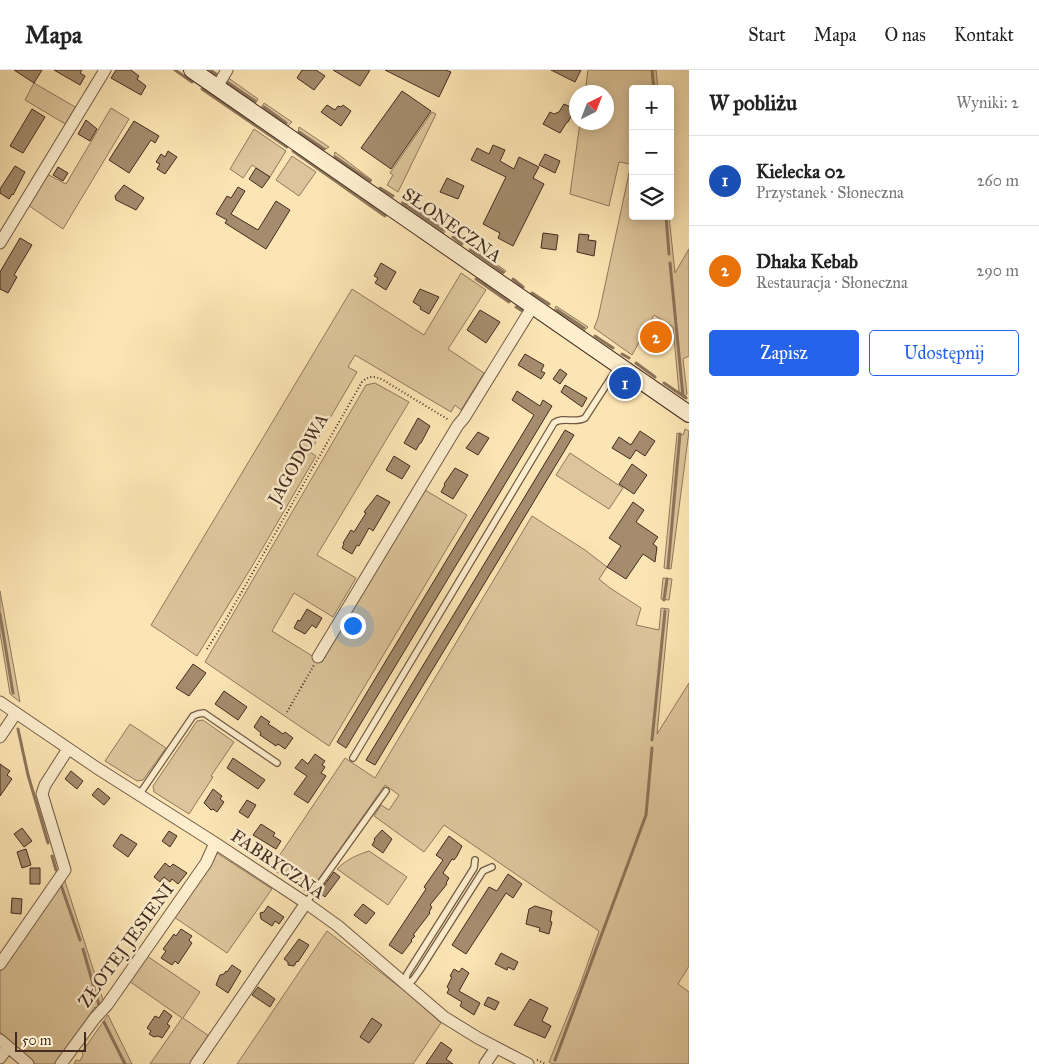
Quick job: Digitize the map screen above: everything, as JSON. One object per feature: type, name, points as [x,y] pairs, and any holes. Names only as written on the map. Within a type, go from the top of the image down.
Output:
[{"type":"main road","name":"SŁONECZNA","points":[[192,70],[689,414]]},
{"type":"street","points":[[0,243],[105,70]]},
{"type":"street","points":[[217,87],[227,70]]},
{"type":"street","points":[[318,657],[458,425],[533,306]]},
{"type":"street","name":"FABRYCZNA","points":[[0,702],[68,749],[306,903],[338,926],[444,1017],[496,1048],[528,1064]]},
{"type":"street","points":[[0,737],[16,713]]},
{"type":"street","points":[[0,964],[65,870],[42,794],[45,785],[68,749]]},
{"type":"street","name":"ZŁOTEJ JESIENI","points":[[61,1064],[107,1005],[206,864],[215,843]]},
{"type":"street","points":[[196,1064],[306,903]]},
{"type":"street","points":[[0,1058],[4,1044],[28,1064]]},
{"type":"street","points":[[486,1064],[496,1048]]},
{"type":"lane","points":[[353,758],[554,423],[560,420],[579,421],[585,418],[619,366]]},
{"type":"lane","points":[[139,795],[193,716],[198,714],[204,713],[277,763]]},
{"type":"lane","points":[[306,903],[386,791]]},
{"type":"lane","points":[[405,984],[407,974],[474,868],[475,860]]},
{"type":"lane","points":[[405,984],[413,980],[420,970],[483,871],[492,868]]},
{"type":"path","name":"JAGODOWA","points":[[207,649],[366,378],[370,376],[383,380],[458,425]]},
{"type":"path","points":[[287,712],[318,657]]},
{"type":"shaded area","points":[[588,70],[656,70],[658,85],[629,85],[629,164],[619,162],[609,206],[570,194],[579,130],[614,130],[614,85],[586,85]]},
{"type":"shaded area","points":[[227,77],[258,99],[255,104],[226,84]]},
{"type":"shaded area","points":[[34,83],[77,108],[67,125],[25,100]]},
{"type":"shaded area","points":[[264,103],[292,122],[288,126],[285,125],[261,108]]},
{"type":"shaded area","points":[[111,108],[129,119],[63,229],[28,205],[47,174],[66,184]]},
{"type":"shaded area","points":[[432,112],[436,114],[398,192],[387,185],[393,175],[390,173]]},
{"type":"shaded area","points":[[299,127],[329,147],[324,150],[298,134]]},
{"type":"shaded area","points":[[254,129],[286,151],[270,177],[252,165],[243,178],[230,169]]},
{"type":"shaded area","points":[[335,152],[372,180],[368,182],[334,157]]},
{"type":"shaded area","points":[[292,156],[316,172],[299,196],[276,180]]},
{"type":"shaded area","points":[[629,173],[629,220],[669,220],[675,273],[689,249],[689,356],[683,359],[687,394],[685,396],[679,392],[673,327],[654,315],[632,355],[594,328],[598,318]]},
{"type":"shaded area","points":[[403,200],[446,229],[444,233],[401,204]]},
{"type":"shaded area","points":[[471,246],[506,271],[503,274],[470,253]]},
{"type":"shaded area","points":[[461,273],[486,290],[448,349],[484,373],[461,410],[455,405],[451,412],[355,355],[348,367],[357,372],[310,452],[316,456],[197,656],[151,625],[352,289],[424,335]]},
{"type":"shaded area","points":[[556,306],[588,327],[584,331],[554,311]]},
{"type":"shaded area","points":[[375,383],[409,402],[317,555],[356,578],[333,617],[294,593],[272,631],[322,662],[425,490],[467,515],[329,746],[205,662],[366,385]]},
{"type":"shaded area","points":[[685,429],[689,431],[671,569],[664,568],[677,433],[683,435]]},
{"type":"shaded area","points":[[570,453],[623,488],[609,509],[556,475]]},
{"type":"shaded area","points":[[532,516],[585,550],[607,567],[599,579],[641,608],[636,625],[659,630],[661,608],[669,609],[657,734],[689,683],[689,966],[678,984],[689,992],[689,1064],[553,1064],[549,1062],[580,985],[599,931],[444,825],[424,852],[374,816],[381,805],[389,810],[399,795],[385,785],[311,890],[305,891],[271,868],[345,758],[375,778]]},
{"type":"shaded area","points":[[663,578],[672,579],[669,600],[661,599]]},
{"type":"shaded area","points":[[0,591],[20,702],[10,694],[0,633]]},
{"type":"shaded area","points":[[203,720],[234,742],[189,814],[154,792],[153,786],[197,721]]},
{"type":"shaded area","points":[[130,724],[166,748],[143,780],[137,781],[105,761]]},
{"type":"shaded area","points":[[369,851],[407,877],[388,905],[337,869],[352,858]]},
{"type":"shaded area","points":[[217,853],[272,889],[227,953],[174,917]]},
{"type":"shaded area","points":[[64,878],[104,1003],[97,1009],[95,1007],[55,1064],[36,1064],[0,1032],[0,972]]},
{"type":"shaded area","points":[[327,931],[410,995],[441,1023],[413,1064],[237,1064]]},
{"type":"shaded area","points":[[147,956],[200,992],[183,1018],[209,1036],[190,1064],[150,1064],[182,1018],[129,981]]},
{"type":"shaded area","points":[[108,1015],[132,1064],[74,1064],[76,1060],[80,1061],[83,1055],[82,1052]]},
{"type":"building","points":[[14,70],[42,70],[34,83]]},
{"type":"building","points":[[54,70],[82,70],[80,73],[85,76],[80,85]]},
{"type":"building","points":[[116,70],[131,70],[139,76],[137,79],[146,86],[141,95],[111,78]]},
{"type":"building","points":[[302,70],[316,70],[325,76],[314,90],[297,78]]},
{"type":"building","points":[[333,70],[370,70],[360,86]]},
{"type":"building","points":[[385,70],[446,70],[451,72],[439,97]]},
{"type":"building","points":[[551,70],[581,70],[575,82]]},
{"type":"building","points":[[402,91],[431,111],[391,169],[361,148]]},
{"type":"building","points":[[564,104],[569,106],[569,120],[560,133],[543,124],[550,112],[554,114],[559,112]]},
{"type":"building","points":[[327,105],[335,110],[338,106],[341,107],[343,105],[351,111],[341,126],[321,112]]},
{"type":"building","points":[[32,109],[45,117],[23,153],[10,146]]},
{"type":"building","points":[[86,120],[97,129],[90,141],[78,134]]},
{"type":"building","points":[[134,121],[159,136],[155,143],[151,140],[129,173],[109,160]]},
{"type":"building","points":[[493,145],[505,150],[500,161],[514,169],[519,157],[539,167],[533,178],[544,184],[513,246],[498,238],[500,233],[483,224],[506,177],[471,160],[477,148],[489,154]]},
{"type":"building","points":[[168,151],[177,157],[165,174],[157,169],[160,164],[156,162],[161,154],[165,157]]},
{"type":"building","points":[[545,154],[560,161],[555,173],[539,165]]},
{"type":"building","points":[[15,166],[25,172],[9,199],[0,193],[0,189]]},
{"type":"building","points":[[58,167],[68,173],[63,181],[53,175]]},
{"type":"building","points":[[256,168],[270,177],[262,188],[249,179]]},
{"type":"building","points":[[447,178],[464,186],[458,199],[440,192]]},
{"type":"building","points":[[124,185],[144,198],[136,210],[116,200],[115,196]]},
{"type":"building","points":[[238,187],[245,191],[231,214],[258,230],[276,201],[290,210],[266,249],[225,223],[227,220],[216,214],[227,196],[231,198]]},
{"type":"building","points":[[543,233],[558,235],[556,250],[541,248]]},
{"type":"building","points":[[579,234],[589,235],[588,240],[596,241],[594,256],[577,252]]},
{"type":"building","points":[[20,238],[32,245],[14,275],[17,277],[8,293],[0,289],[0,272]]},
{"type":"building","points":[[381,263],[396,272],[386,290],[375,283],[378,278],[374,276]]},
{"type":"building","points":[[420,289],[439,297],[429,314],[413,302]]},
{"type":"building","points":[[480,310],[500,322],[486,343],[467,330]]},
{"type":"building","points":[[655,329],[664,335],[661,340],[667,343],[660,354],[645,344]]},
{"type":"building","points":[[525,354],[544,365],[541,371],[545,373],[541,379],[518,365]]},
{"type":"building","points":[[560,369],[567,374],[560,384],[553,379]]},
{"type":"building","points":[[565,385],[587,398],[582,407],[561,392]]},
{"type":"building","points":[[517,391],[540,406],[543,400],[552,406],[346,748],[337,742],[534,415],[512,400]]},
{"type":"building","points":[[418,418],[430,426],[416,450],[404,443]]},
{"type":"building","points":[[565,430],[574,435],[375,765],[366,760]]},
{"type":"building","points":[[640,431],[655,441],[645,456],[636,450],[630,459],[612,448],[619,437],[631,445]]},
{"type":"building","points":[[478,432],[489,438],[478,455],[466,448]]},
{"type":"building","points":[[394,456],[410,466],[402,479],[386,470]]},
{"type":"building","points":[[632,464],[647,475],[634,494],[619,484]]},
{"type":"building","points":[[455,468],[468,475],[453,499],[441,492]]},
{"type":"building","points":[[377,495],[390,502],[373,531],[369,528],[352,554],[342,548],[343,543],[351,530],[354,532],[366,513],[364,512]]},
{"type":"building","points":[[633,502],[644,510],[636,522],[658,537],[653,544],[657,547],[655,562],[643,554],[626,579],[607,567],[621,546],[609,538]]},
{"type":"building","points":[[307,609],[322,618],[316,628],[312,625],[305,634],[294,628]]},
{"type":"building","points":[[193,664],[206,673],[189,696],[176,688]]},
{"type":"building","points":[[224,691],[247,707],[238,720],[215,704]]},
{"type":"building","points":[[261,716],[270,722],[268,724],[293,738],[285,749],[278,744],[276,746],[260,735],[261,733],[254,727]]},
{"type":"building","points":[[315,754],[325,761],[322,765],[325,767],[321,773],[326,776],[308,803],[294,794],[307,776],[295,768],[302,759],[308,764]]},
{"type":"building","points":[[233,758],[265,780],[258,789],[227,768]]},
{"type":"building","points":[[0,764],[10,771],[7,775],[12,779],[0,796]]},
{"type":"building","points":[[71,771],[83,781],[77,789],[65,779]]},
{"type":"building","points":[[98,788],[110,798],[104,805],[92,795]]},
{"type":"building","points":[[213,789],[222,796],[220,799],[224,802],[217,812],[213,809],[211,810],[204,803]]},
{"type":"building","points":[[247,800],[256,805],[248,818],[239,812]]},
{"type":"building","points":[[261,824],[275,833],[273,836],[281,841],[276,849],[253,835]]},
{"type":"building","points":[[22,828],[32,841],[24,847],[14,834]]},
{"type":"building","points":[[382,830],[392,839],[383,853],[372,845],[374,839]]},
{"type":"building","points":[[169,831],[177,836],[170,847],[162,841]]},
{"type":"building","points":[[121,834],[137,844],[128,857],[113,846]]},
{"type":"building","points":[[449,836],[462,846],[457,856],[454,860],[452,859],[443,873],[449,878],[447,884],[430,905],[432,907],[430,913],[413,935],[415,936],[402,954],[389,945],[426,889],[424,887],[443,860],[436,855]]},
{"type":"building","points":[[26,849],[31,865],[22,868],[17,852]]},
{"type":"building","points":[[165,863],[170,867],[173,864],[187,873],[178,884],[172,879],[170,882],[164,877],[160,882],[154,877]]},
{"type":"building","points":[[30,868],[40,868],[40,884],[30,884]]},
{"type":"building","points":[[334,872],[340,877],[325,897],[319,892]]},
{"type":"building","points":[[508,874],[522,884],[513,898],[506,893],[466,954],[452,945],[489,887],[497,891]]},
{"type":"building","points":[[12,898],[22,899],[21,914],[11,913]]},
{"type":"building","points":[[363,904],[375,913],[366,924],[354,915]]},
{"type":"building","points":[[268,906],[284,917],[279,924],[275,921],[272,926],[261,919],[260,913],[264,912]]},
{"type":"building","points":[[535,906],[552,911],[549,934],[539,931],[540,928],[526,924],[529,909]]},
{"type":"building","points":[[181,929],[192,936],[189,940],[192,943],[178,964],[175,961],[172,965],[161,958],[166,951],[163,949],[174,934],[176,936]]},
{"type":"building","points":[[299,939],[309,945],[294,966],[288,965],[288,962],[284,959]]},
{"type":"building","points":[[501,953],[518,962],[514,970],[508,967],[507,970],[495,964]]},
{"type":"building","points":[[232,965],[241,971],[228,993],[216,985],[220,975],[227,972]]},
{"type":"building","points":[[462,968],[469,973],[459,991],[480,1003],[474,1015],[460,1006],[462,1002],[447,993],[449,989],[447,987],[452,977],[450,976],[454,969],[459,972]]},
{"type":"building","points":[[258,987],[275,999],[270,1007],[252,995]]},
{"type":"building","points":[[488,997],[499,1002],[495,1010],[484,1005]]},
{"type":"building","points":[[530,999],[548,1008],[542,1021],[551,1026],[545,1038],[514,1025]]},
{"type":"building","points":[[164,1010],[172,1016],[167,1024],[170,1026],[162,1038],[154,1037],[149,1034],[151,1031],[147,1028],[155,1016],[159,1018]]},
{"type":"building","points":[[372,1018],[382,1025],[369,1043],[360,1037]]},
{"type":"building","points":[[441,1042],[452,1050],[446,1059],[453,1064],[426,1064]]},
{"type":"waterway","points":[[175,70],[192,82]]},
{"type":"waterway","points":[[210,70],[216,74]]},
{"type":"waterway","points":[[652,70],[654,85]]},
{"type":"waterway","points":[[227,82],[255,101]]},
{"type":"waterway","points":[[202,89],[287,147]]},
{"type":"waterway","points":[[264,107],[286,123]]},
{"type":"waterway","points":[[299,132],[324,149]]},
{"type":"waterway","points":[[293,151],[385,216]]},
{"type":"waterway","points":[[335,157],[370,181]]},
{"type":"waterway","points":[[380,188],[393,196]]},
{"type":"waterway","points":[[403,203],[443,230]]},
{"type":"waterway","points":[[666,220],[669,254]]},
{"type":"waterway","points":[[453,237],[462,244]]},
{"type":"waterway","points":[[471,250],[503,272]]},
{"type":"waterway","points":[[670,263],[683,396]]},
{"type":"waterway","points":[[476,279],[509,302]]},
{"type":"waterway","points":[[513,279],[523,287]]},
{"type":"waterway","points":[[532,293],[549,304]]},
{"type":"waterway","points":[[516,307],[524,312]]},
{"type":"waterway","points":[[557,310],[584,328]]},
{"type":"waterway","points":[[595,336],[613,348]]},
{"type":"waterway","points":[[622,354],[629,358]]},
{"type":"waterway","points":[[636,363],[655,377]]},
{"type":"waterway","points":[[664,383],[686,398]]},
{"type":"waterway","points":[[668,568],[680,434]]},
{"type":"waterway","points":[[664,600],[667,579]]},
{"type":"waterway","points":[[652,740],[665,611]]},
{"type":"waterway","points":[[0,614],[13,693]]},
{"type":"waterway","points":[[18,729],[28,775],[48,843]]},
{"type":"waterway","points":[[555,1060],[646,815],[652,748]]},
{"type":"waterway","points":[[52,856],[56,870]]},
{"type":"waterway","points":[[61,885],[80,940]]},
{"type":"waterway","points":[[83,949],[99,1005]]},
{"type":"waterway","points":[[104,1022],[125,1064]]},
{"type":"place","name":"Dhaka Kebab","points":[[656,337]]},
{"type":"place","name":"Kielecka 02","points":[[625,383]]}]
